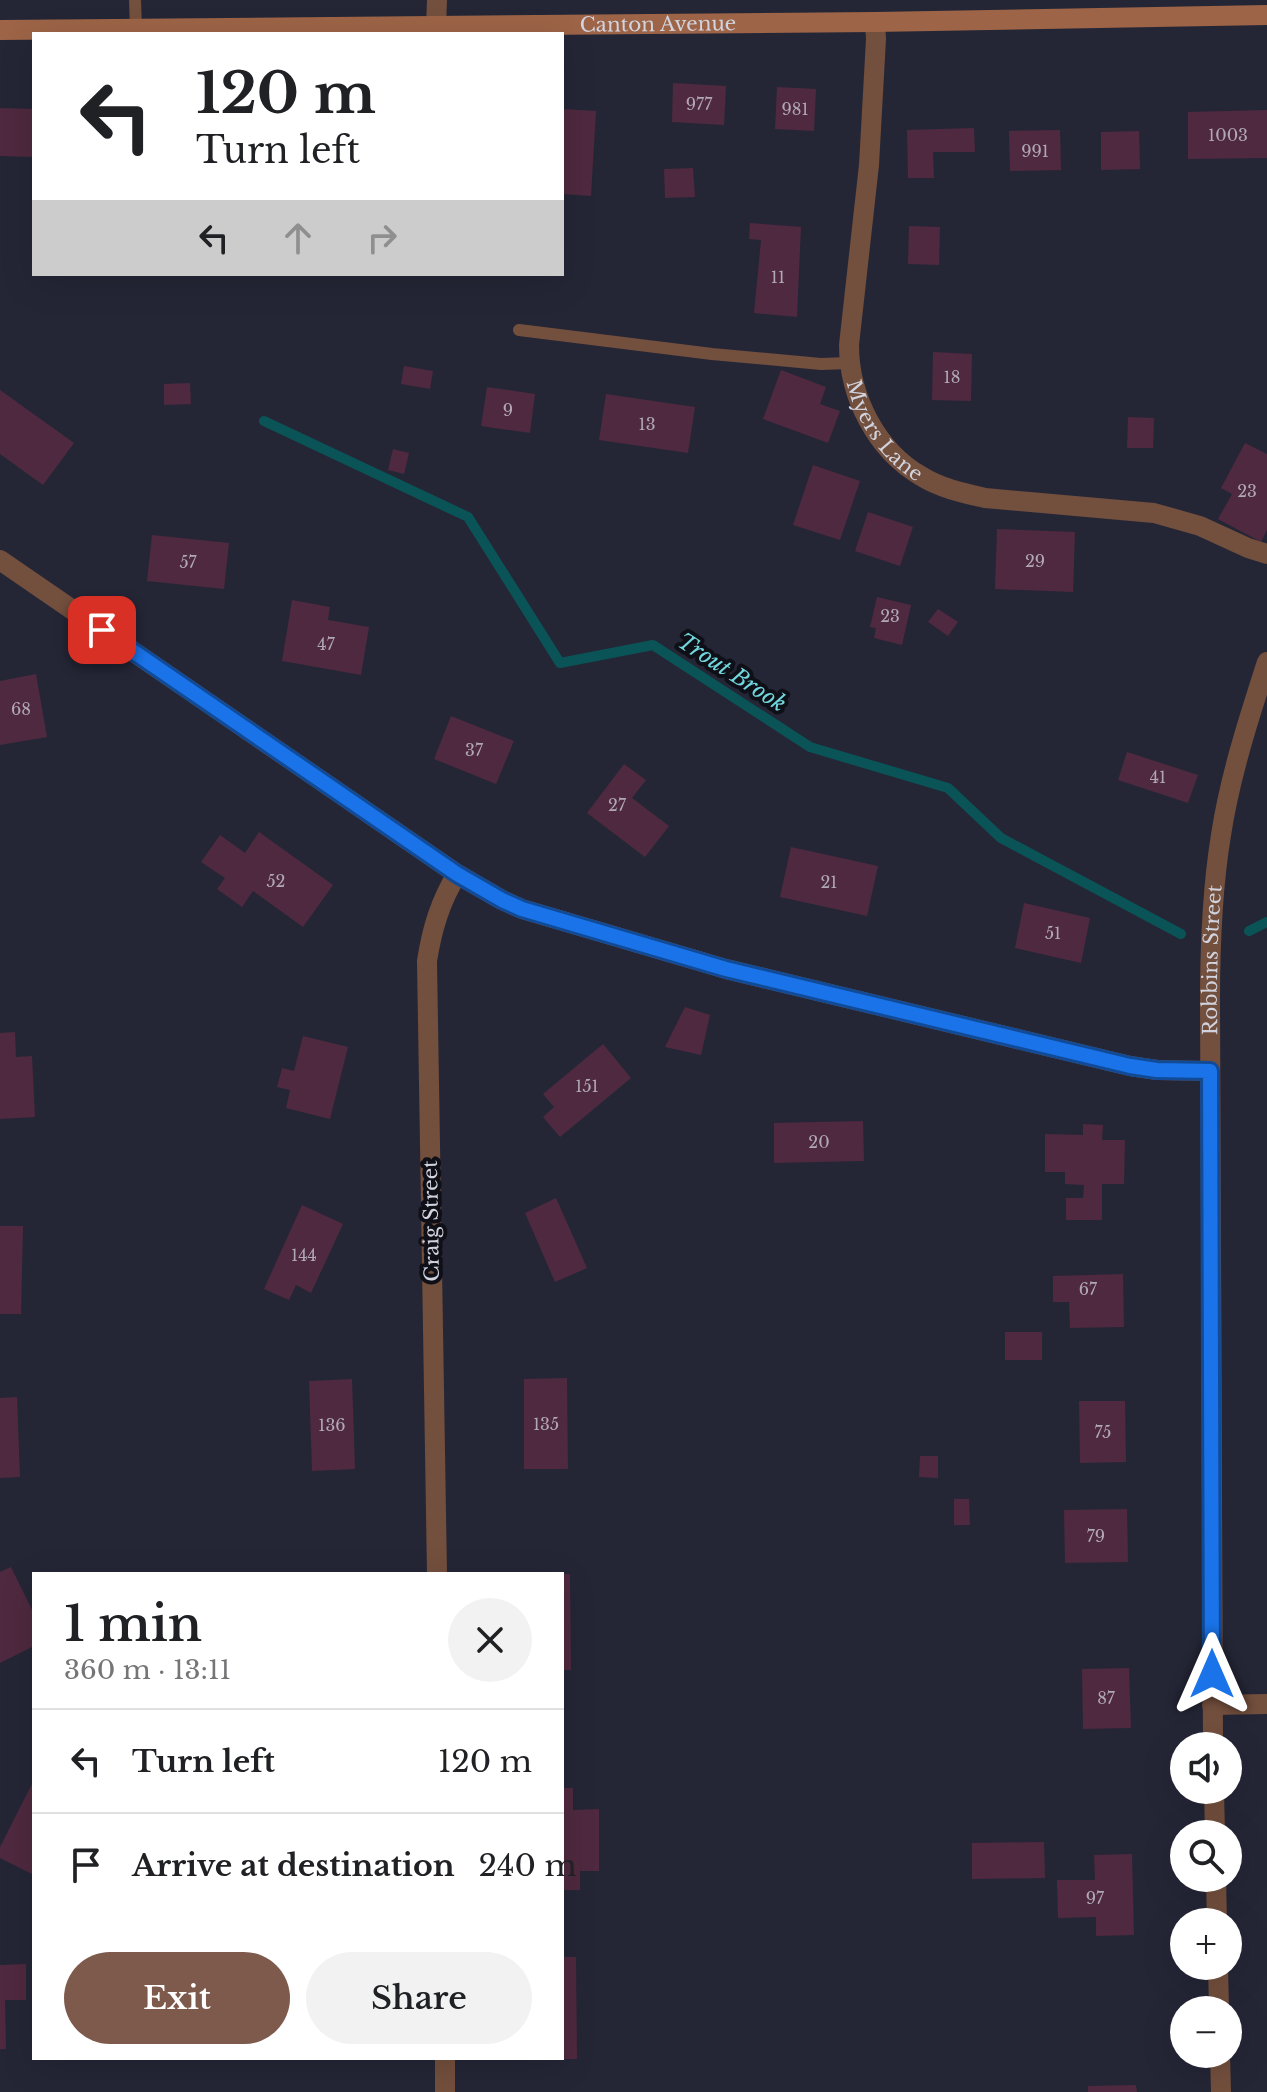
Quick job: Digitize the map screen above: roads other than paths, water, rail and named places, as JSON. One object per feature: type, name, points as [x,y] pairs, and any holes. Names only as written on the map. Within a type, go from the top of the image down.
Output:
[{"type":"main road","name":"Canton Avenue","points":[[0,28],[436,27],[1267,15]]},
{"type":"street","points":[[436,27],[437,0]]},
{"type":"street","name":"Myers Lane","points":[[875,22],[869,165],[849,363],[858,398],[877,434],[904,464],[921,476],[963,493],[985,498],[1154,513],[1200,526],[1267,554]]},
{"type":"street","points":[[0,560],[457,874],[522,909],[726,969],[1130,1066],[1210,1071]]},
{"type":"street","name":"Robbins Street","points":[[1213,1732],[1211,933],[1221,834],[1240,748],[1267,662]]},
{"type":"street","name":"Craig Street","points":[[437,1572],[427,961],[438,912],[457,874]]},
{"type":"street","points":[[1212,1705],[1267,1704]]},
{"type":"street","points":[[445,2060],[445,2092]]},
{"type":"street","points":[[1220,2068],[1221,2092]]},
{"type":"lane","points":[[135,0],[136,29]]},
{"type":"lane","points":[[519,330],[712,354],[821,364],[849,363]]},
{"type":"waterway","name":"Trout Brook","points":[[264,421],[468,517],[560,663],[653,645],[810,747],[948,788],[1001,838],[1181,934]]},
{"type":"waterway","name":"Trout Brook","points":[[1249,931],[1267,922]]}]
